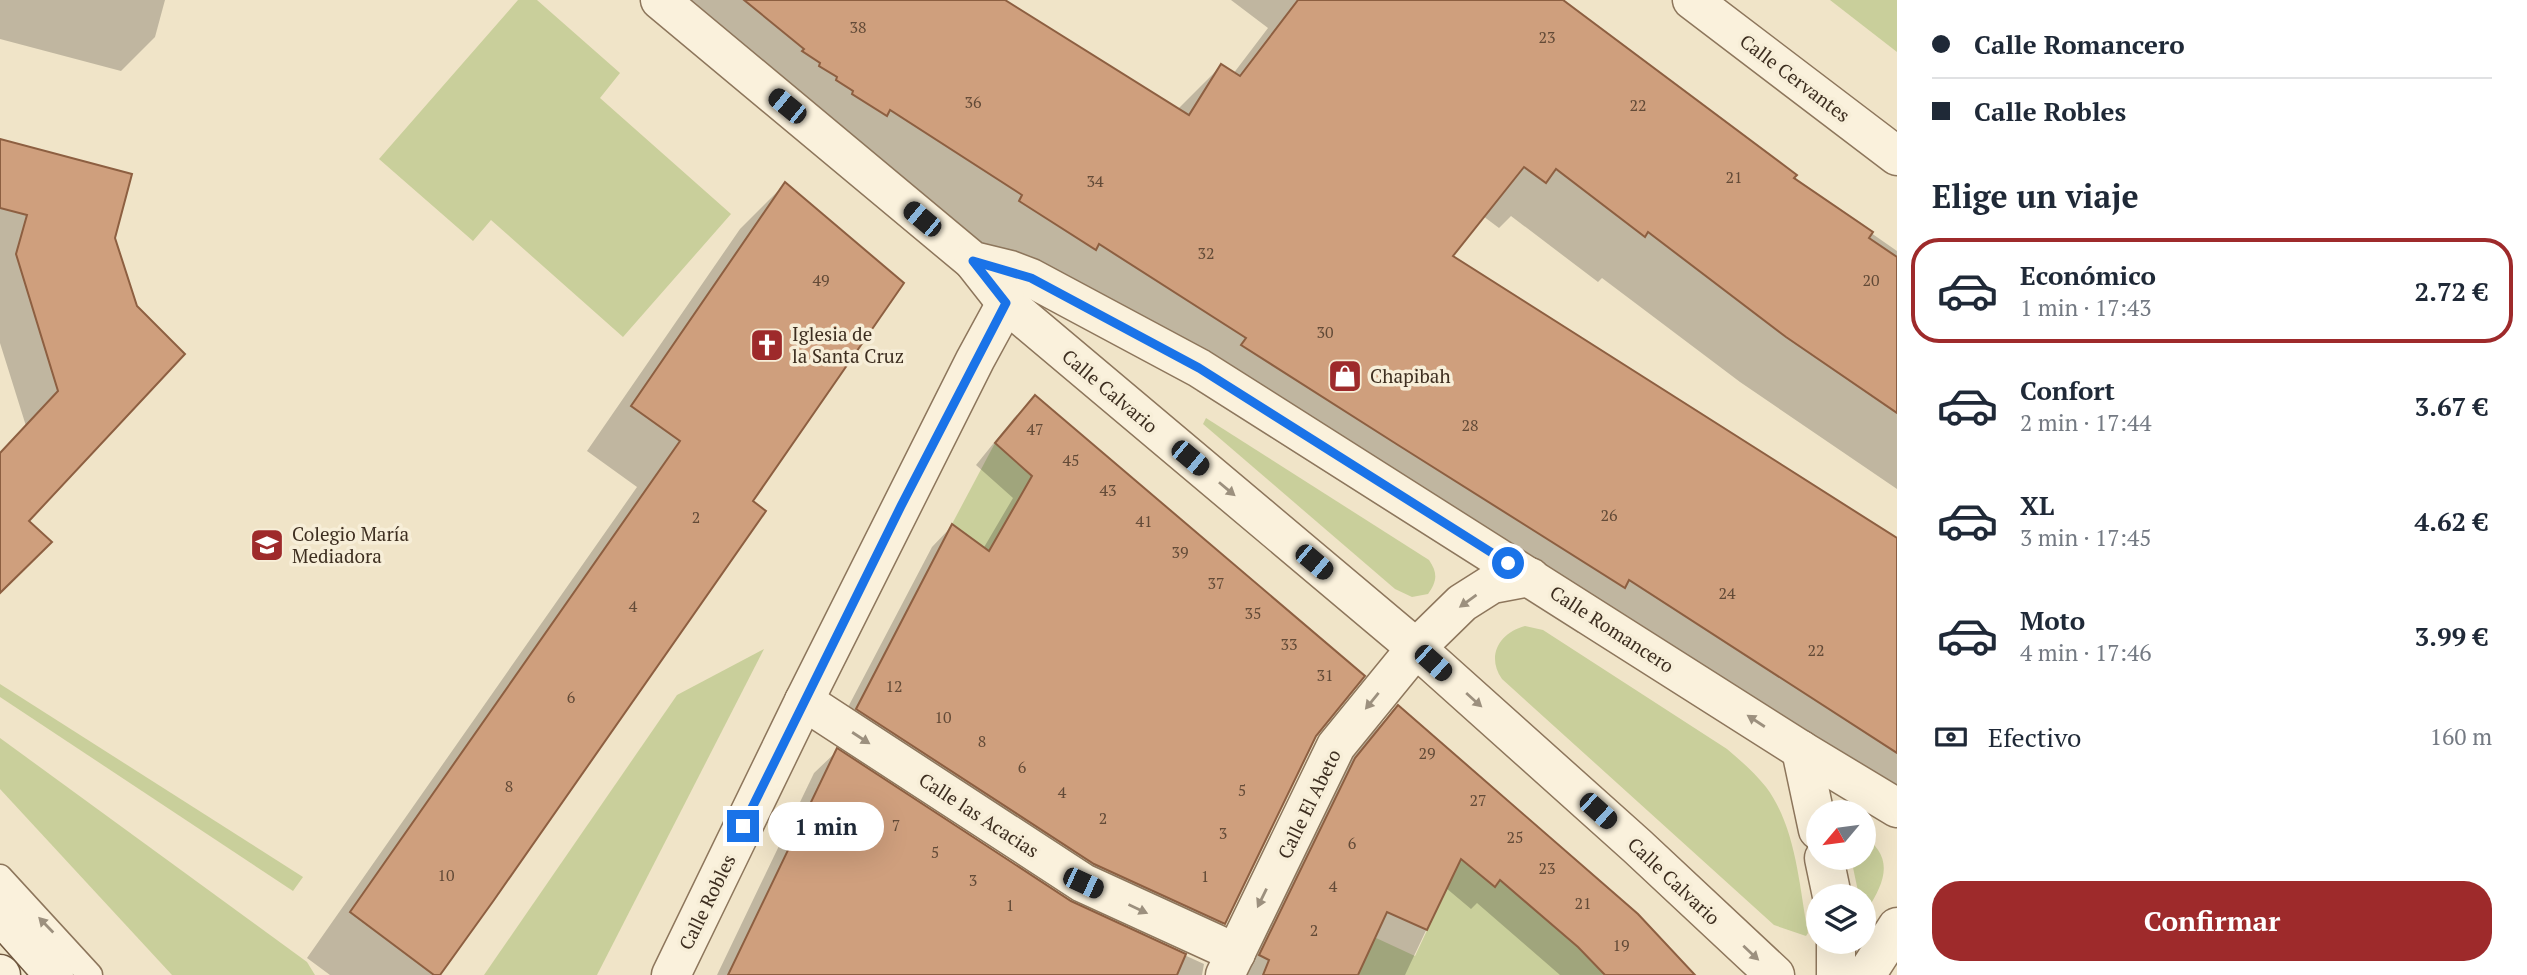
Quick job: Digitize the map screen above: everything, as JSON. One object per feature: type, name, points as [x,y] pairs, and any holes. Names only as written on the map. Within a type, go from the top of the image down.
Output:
[{"type":"street","name":"Calle Romancero","points":[[660,0],[973,261],[1031,278],[1199,368],[1801,750],[1897,808]]},
{"type":"street","name":"Calle Cervantes","points":[[1692,0],[1897,156]]},
{"type":"street","name":"Calle Calvario","points":[[973,261],[1006,303],[1416,648],[1637,846],[1775,975]]},
{"type":"street","name":"Calle Robles","points":[[671,975],[804,701],[1006,303]]},
{"type":"street","points":[[1416,648],[1462,603],[1492,584],[1530,577]]},
{"type":"street","name":"Calle El Abeto","points":[[1231,964],[1336,746],[1416,648]]},
{"type":"street","name":"Calle las Acacias","points":[[804,701],[1083,883],[1231,964]]},
{"type":"street","points":[[1801,750],[1812,800]]},
{"type":"street","points":[[0,914],[54,975]]},
{"type":"street","points":[[1866,975],[1897,927]]},
{"type":"street","points":[[1836,954],[1836,975]]},
{"type":"lane","points":[[0,877],[90,975]]},
{"type":"green space","points":[[518,0],[537,0],[620,73],[600,98],[731,214],[623,337],[491,220],[473,241],[379,159]]},
{"type":"green space","points":[[1830,0],[1897,0],[1897,52]]},
{"type":"green space","points":[[1206,418],[1429,560],[1435,577],[1428,594],[1412,597],[1395,589],[1203,424]]},
{"type":"green space","points":[[995,443],[1033,476],[1023,577],[952,524]]},
{"type":"green space","points":[[1525,626],[1543,630],[1727,749],[1757,776],[1776,803],[1790,838],[1799,876],[1806,936],[1774,925],[1502,679],[1497,670],[1495,654],[1502,640],[1516,629]]},
{"type":"green space","points":[[764,649],[597,975],[484,975],[677,695]]},
{"type":"green space","points":[[0,684],[303,877],[293,891],[0,697]]},
{"type":"green space","points":[[0,738],[307,962],[315,975],[172,975],[0,789]]},
{"type":"green space","points":[[1876,848],[1884,864],[1884,873],[1877,893],[1876,884],[1856,884],[1854,870],[1876,870]]},
{"type":"green space","points":[[1461,858],[1494,887],[1500,880],[1503,882],[1578,947],[1605,975],[1340,975],[1361,931],[1415,956]]},
{"type":"building","points":[[744,0],[1005,0],[1189,115],[1221,64],[1240,76],[1298,0],[1563,0],[1797,175],[1794,178],[1873,232],[1869,238],[1897,257],[1897,413],[1786,337],[1648,232],[1645,237],[1556,169],[1546,183],[1524,167],[1453,256],[1897,538],[1897,753],[1629,580],[1625,588],[1241,345],[1246,338],[1099,244],[1096,250],[1019,201],[1022,195],[890,110],[887,116],[852,94],[853,91],[836,80],[837,77],[819,66],[820,63],[802,51],[804,49]]},
{"type":"building","points":[[0,139],[132,174],[115,238],[137,306],[185,354],[29,521],[52,542],[0,593],[0,453],[58,391],[16,254],[27,215],[0,208]]},
{"type":"building","points":[[785,182],[904,283],[753,501],[766,511],[494,900],[440,975],[434,975],[350,912],[680,441],[631,406]]},
{"type":"building","points":[[1035,395],[1365,676],[1316,736],[1225,924],[1094,864],[856,709],[952,524],[989,551],[1032,476],[995,443]]},
{"type":"building","points":[[1398,705],[1638,914],[1695,975],[1605,975],[1578,947],[1500,880],[1495,887],[1461,859],[1427,930],[1387,912],[1358,975],[1263,975],[1269,960],[1259,955],[1355,758]]},
{"type":"building","points":[[837,748],[1071,901],[1186,954],[1177,975],[728,975]]},
{"type":"place","name":"Iglesia de la Santa Cruz","points":[[767,345]]},
{"type":"place","name":"Chapibah","points":[[1345,376]]},
{"type":"place","name":"Colegio María Mediadora","points":[[267,545]]},
{"type":"route","points":[[743,826],[901,506],[1006,303],[973,261],[1031,278],[1199,368],[1508,563]]}]
